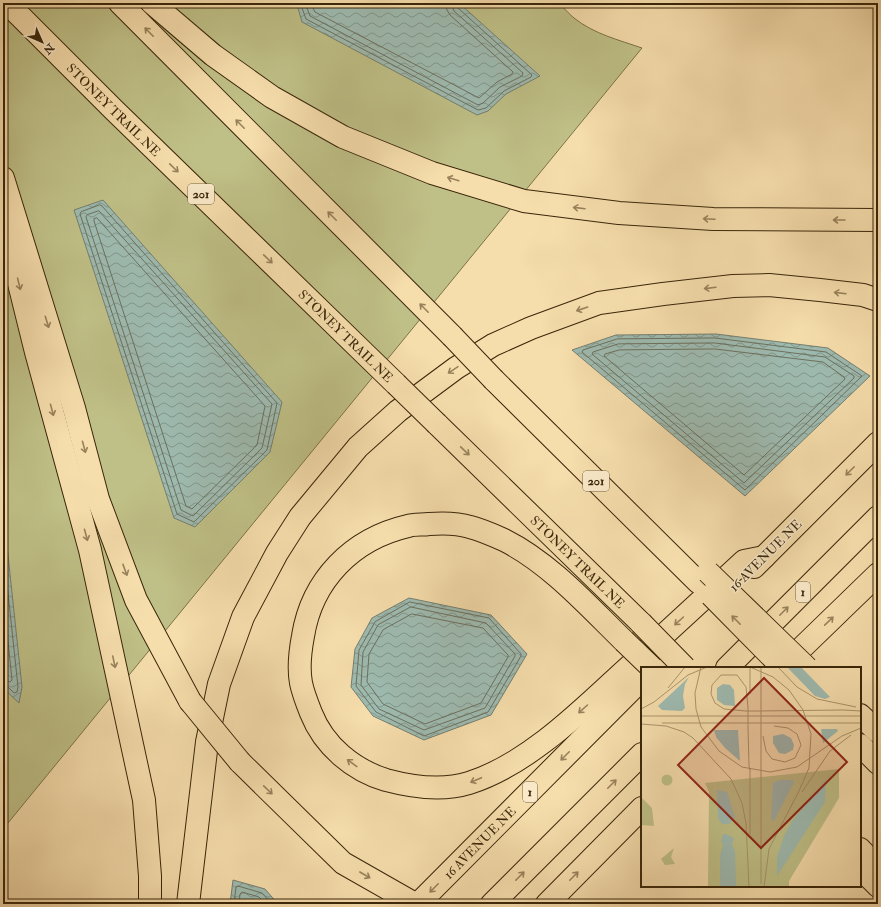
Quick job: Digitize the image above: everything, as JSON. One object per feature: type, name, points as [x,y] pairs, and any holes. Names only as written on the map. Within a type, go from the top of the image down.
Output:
[{"type":"highway","name":"STONEY TRAIL NE","points":[[8,3],[114,110],[641,623],[684,667]]},
{"type":"highway","name":"201","points":[[120,3],[470,354],[494,366],[501,380],[703,577],[781,667]]},
{"type":"highway","points":[[152,3],[213,55],[272,97],[343,137],[432,172],[524,201],[620,214],[713,219],[878,220]]},
{"type":"highway","points":[[3,178],[74,408],[98,499],[136,600],[190,701],[240,762],[344,863],[414,904]]},
{"type":"highway","points":[[3,219],[36,352],[92,558],[144,800],[150,876],[150,904]]},
{"type":"highway","points":[[188,904],[207,742],[219,684],[243,617],[277,553],[300,517],[358,447],[398,411],[456,368],[493,345],[531,328],[599,303],[663,294],[740,286],[769,285],[863,295],[878,300]]},
{"type":"highway","name":"16 AVENUE NE","points":[[653,667],[878,443]]},
{"type":"highway","name":"1","points":[[728,667],[878,517]]},
{"type":"highway","points":[[651,667],[640,656],[624,641],[564,582],[548,569],[507,541],[487,532],[468,526],[445,523],[409,525],[375,537],[337,564],[326,578],[314,598],[307,614],[300,653],[301,681],[314,721],[338,752],[354,765],[370,775],[412,786],[443,787],[468,784],[492,774],[512,762],[533,749],[567,723],[640,656],[744,561],[764,556]]},
{"type":"highway","points":[[783,667],[878,574]]},
{"type":"highway","points":[[703,577],[806,667]]},
{"type":"highway","name":"16 AVENUE NE","points":[[418,904],[641,680]]},
{"type":"highway","points":[[861,716],[878,732]]},
{"type":"highway","points":[[861,746],[878,763]]},
{"type":"highway","points":[[492,904],[641,755]]},
{"type":"highway","points":[[547,904],[641,809]]},
{"type":"highway","points":[[861,850],[878,868]]},
{"type":"highway","points":[[861,869],[878,886]]},
{"type":"green space","points":[[3,3],[559,3],[568,13],[582,24],[607,36],[642,48],[8,823],[3,818]]},
{"type":"water","points":[[299,3],[459,3],[540,76],[506,94],[488,111],[477,115],[302,22],[298,8]]},
{"type":"water","points":[[103,200],[282,402],[270,452],[195,527],[174,518],[74,210]]},
{"type":"water","points":[[716,334],[828,348],[870,376],[745,496],[572,350],[616,335]]},
{"type":"water","points":[[3,508],[22,687],[19,703],[3,688]]},
{"type":"water","points":[[409,598],[491,615],[527,654],[491,715],[424,740],[373,716],[351,687],[355,649],[372,618]]},
{"type":"water","points":[[233,880],[265,889],[278,904],[230,904]]}]
